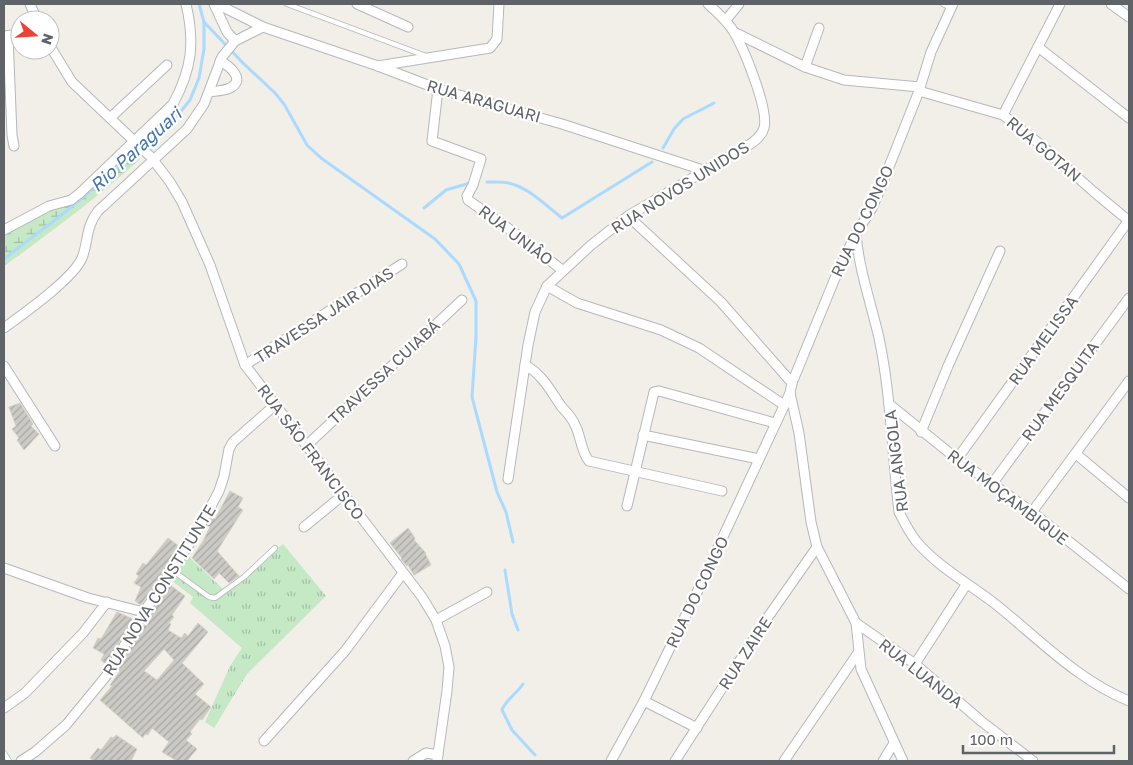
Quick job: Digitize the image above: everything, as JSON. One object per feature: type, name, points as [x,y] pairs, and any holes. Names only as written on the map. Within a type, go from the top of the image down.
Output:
[{"type":"street","points":[[4,230],[49,206],[71,200],[138,144],[173,104],[188,74],[191,54],[192,34],[186,4]]},
{"type":"street","points":[[215,4],[233,43]]},
{"type":"street","name":"RUA ARAGUARI","points":[[215,4],[264,27],[378,66],[438,89],[562,124],[706,171]]},
{"type":"street","points":[[357,4],[408,27]]},
{"type":"street","points":[[378,66],[490,48],[496,39],[499,4]]},
{"type":"street","name":"RUA NOVOS UNIDOS","points":[[508,479],[528,344],[535,312],[547,286],[562,270],[628,216],[752,143],[760,136],[764,128],[765,120],[758,89],[734,32],[726,20],[708,4]]},
{"type":"street","points":[[726,20],[739,4]]},
{"type":"street","points":[[1004,115],[1060,4]]},
{"type":"street","points":[[1111,4],[1129,17]]},
{"type":"street","name":"RUA DO CONGO","points":[[611,761],[644,701],[710,566],[790,393],[792,383],[830,289],[856,234],[872,208],[919,89],[949,5]]},
{"type":"street","points":[[4,328],[36,304],[74,270],[81,258],[87,231],[94,216],[152,159],[187,129],[204,104],[221,59],[233,43],[264,27]]},
{"type":"street","points":[[805,66],[819,28]]},
{"type":"street","name":"RUA GOTAN","points":[[734,32],[805,66],[844,80],[919,89],[1004,115],[1041,144],[1129,221]]},
{"type":"street","points":[[6,36],[14,146]]},
{"type":"street","points":[[1038,47],[1129,118]]},
{"type":"street","points":[[209,92],[228,89],[234,86],[237,80],[236,73],[221,59]]},
{"type":"street","name":"RUA SÃO FRANCISCO","points":[[59,60],[72,82],[152,159],[182,202],[210,265],[245,365],[422,597],[436,620],[445,646],[449,667],[438,758]]},
{"type":"street","points":[[110,118],[167,65]]},
{"type":"street","name":"RUA UNIÂO","points":[[438,89],[432,141],[481,159],[473,185],[467,196],[468,200],[513,231],[562,270]]},
{"type":"street","points":[[628,216],[721,302],[792,383]]},
{"type":"street","name":"RUA MELISSA","points":[[957,459],[1129,221]]},
{"type":"street","name":"RUA ANGOLA","points":[[856,234],[860,268],[879,338],[889,404],[899,512],[916,541],[966,585],[993,602],[1059,657],[1105,690],[1129,701]]},
{"type":"street","points":[[921,432],[948,366],[1000,251]]},
{"type":"street","name":"TRAVESSA JAIR DIAS","points":[[245,365],[402,264]]},
{"type":"street","points":[[547,286],[577,303],[661,330],[699,348],[784,406]]},
{"type":"street","name":"RUA MESQUITA","points":[[992,484],[1129,298]]},
{"type":"street","name":"TRAVESSA CUIABÁ","points":[[306,446],[462,300]]},
{"type":"street","points":[[525,365],[545,380],[568,413],[576,426],[587,460],[593,463],[722,490]]},
{"type":"street","points":[[4,366],[55,446]]},
{"type":"street","points":[[1032,512],[1129,381]]},
{"type":"street","points":[[627,506],[654,392],[659,391],[775,423]]},
{"type":"street","points":[[790,393],[799,433],[817,547],[856,623],[861,669],[903,761]]},
{"type":"street","name":"RUA MOÇAMBIQUE","points":[[889,404],[921,432],[1032,512],[1129,589]]},
{"type":"street","name":"RUA NOVA CONSTITUNTE","points":[[21,761],[51,740],[108,675],[144,612],[188,546],[219,491],[229,448],[233,442],[275,405]]},
{"type":"street","points":[[643,435],[759,459]]},
{"type":"street","points":[[1076,454],[1129,498]]},
{"type":"street","points":[[304,527],[343,495]]},
{"type":"street","name":"RUA ZAIRE","points":[[675,761],[768,617],[817,547]]},
{"type":"street","points":[[4,568],[28,575],[65,590],[144,612]]},
{"type":"street","points":[[264,741],[345,651],[403,573]]},
{"type":"street","points":[[914,664],[966,585]]},
{"type":"street","points":[[436,620],[487,592]]},
{"type":"street","points":[[4,708],[25,693],[83,633],[107,602]]},
{"type":"street","name":"RUA LUANDA","points":[[856,623],[914,664],[981,721],[1033,761]]},
{"type":"street","points":[[784,761],[858,654]]},
{"type":"street","points":[[644,701],[696,728]]},
{"type":"street","points":[[883,761],[894,743]]},
{"type":"street","points":[[413,761],[426,753],[438,758]]},
{"type":"lane","points":[[287,4],[431,58]]},
{"type":"lane","points":[[172,570],[208,597],[215,598],[244,577],[275,548]]},
{"type":"lane","points":[[4,753],[8,761]]},
{"type":"green space","points":[[133,152],[140,159],[73,214],[4,266],[4,232],[50,209],[67,207]]},
{"type":"green space","points":[[283,544],[326,596],[247,674],[214,728],[205,722],[230,666],[242,648],[190,603],[193,597],[171,580],[188,556],[225,591]]},
{"type":"building","points":[[20,403],[33,424],[31,426],[39,434],[24,450],[17,440],[19,438],[12,429],[16,426],[9,407]]},
{"type":"building","points":[[230,491],[243,498],[238,507],[243,510],[217,551],[239,576],[229,583],[219,573],[214,579],[192,558],[210,527],[207,526],[212,517],[215,519]]},
{"type":"building","points":[[408,528],[415,538],[414,540],[426,553],[431,565],[414,575],[390,543]]},
{"type":"building","points":[[168,538],[180,547],[141,605],[135,601],[141,587],[134,583],[139,576],[136,574],[143,563],[146,565]]},
{"type":"building","points":[[170,585],[185,596],[172,615],[174,617],[169,623],[171,624],[168,630],[181,638],[185,633],[188,636],[198,623],[208,632],[182,663],[204,684],[195,694],[211,707],[190,732],[192,734],[186,740],[197,749],[187,761],[177,761],[162,752],[169,742],[152,728],[148,735],[145,734],[143,738],[100,700],[112,686],[110,685],[120,671],[118,669],[144,625],[147,626],[153,610]],"holes":[[[164,649],[174,660],[157,680],[144,671]]]},
{"type":"building","points":[[117,612],[133,619],[106,664],[101,660],[104,654],[93,648],[98,638],[101,639]]},
{"type":"building","points":[[116,735],[137,749],[131,761],[94,761],[90,758],[98,748],[101,750],[111,737],[113,738]]},
{"type":"waterway","name":"Rio Paraguari","points":[[4,259],[64,213],[173,121],[190,100],[199,78],[204,49],[204,22],[199,4]]},
{"type":"waterway","points":[[204,22],[275,93],[284,104],[307,145],[321,158],[435,239],[459,264],[476,301],[472,397],[497,492],[506,512],[513,542]]},
{"type":"waterway","points":[[663,148],[674,129],[683,119],[714,103]]},
{"type":"waterway","points":[[487,182],[509,183],[528,191],[562,218],[652,162]]},
{"type":"waterway","points":[[424,208],[446,190],[470,183]]},
{"type":"waterway","points":[[505,570],[512,614],[518,630]]},
{"type":"waterway","points":[[523,684],[502,710],[512,730],[535,755]]}]
